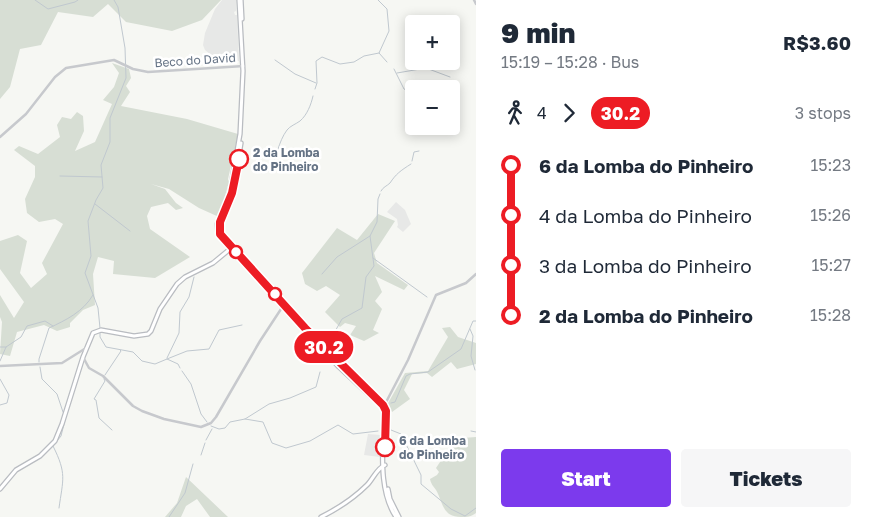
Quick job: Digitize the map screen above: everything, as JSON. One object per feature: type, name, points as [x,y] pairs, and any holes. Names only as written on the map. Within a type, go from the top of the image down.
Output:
[{"type":"main road","points":[[240,0],[244,66],[240,134],[233,180],[219,228],[222,238],[283,306],[383,407],[388,500],[398,517]]},
{"type":"main road","points":[[0,489],[16,470],[40,456],[55,441],[91,335],[96,331],[134,336],[148,334],[160,309],[177,284],[185,277],[214,263],[231,248]]},
{"type":"main road","points":[[321,517],[361,490],[385,465]]},
{"type":"street","points":[[474,0],[476,4]]},
{"type":"street","name":"Beco do David","points":[[0,137],[26,114],[55,77],[67,68],[114,60],[133,69],[148,72],[244,66]]},
{"type":"street","points":[[383,407],[408,360],[436,295],[466,283],[476,274]]},
{"type":"street","points":[[83,357],[90,369],[103,376],[133,406],[164,419],[202,427],[210,424],[216,417],[260,341],[283,306]]},
{"type":"street","points":[[0,366],[62,363],[86,348]]},
{"type":"shaded area","points":[[0,0],[221,0],[202,20],[172,31],[126,22],[108,4],[93,17],[58,12],[41,45],[20,49],[10,87],[0,99]]},
{"type":"shaded area","points":[[222,0],[236,0],[236,11],[234,12],[237,15],[239,61],[228,61],[226,57],[211,55],[205,50],[203,45],[205,33],[215,9]]},
{"type":"shaded area","points":[[112,63],[129,69],[131,78],[126,86],[130,92],[121,106],[187,119],[238,134],[228,179],[229,182],[219,217],[199,208],[169,189],[151,184],[165,189],[176,203],[183,208],[176,210],[168,203],[151,207],[147,216],[150,229],[190,257],[155,278],[113,274],[114,261],[98,257],[93,274],[95,305],[83,310],[70,323],[70,327],[57,331],[44,325],[17,332],[10,356],[0,354],[2,322],[0,317],[0,295],[14,318],[24,302],[0,269],[0,241],[18,235],[27,241],[20,273],[31,288],[47,274],[42,263],[63,224],[55,219],[39,222],[27,213],[25,199],[35,177],[35,166],[14,150],[19,146],[38,154],[60,137],[57,125],[62,117],[71,119],[77,112],[83,116],[84,131],[75,151],[95,142],[112,104],[103,100],[114,87],[119,73]]},
{"type":"shaded area","points":[[396,202],[405,210],[411,224],[403,232],[397,227],[397,219],[387,212]]},
{"type":"shaded area","points":[[378,214],[395,221],[374,253],[377,263],[408,285],[404,290],[375,276],[382,292],[375,301],[382,309],[373,330],[379,333],[364,341],[350,335],[356,326],[345,323],[340,327],[325,312],[340,295],[326,286],[317,291],[305,284],[302,273],[337,228],[357,240]]},
{"type":"shaded area","points":[[450,327],[458,337],[476,343],[476,364],[457,369],[451,362],[432,377],[427,373],[412,374],[404,390],[410,399],[392,412],[387,405],[405,373],[428,371],[448,337],[442,328]]},
{"type":"shaded area","points":[[368,434],[380,435],[380,457],[364,455]]},
{"type":"shaded area","points":[[476,437],[476,513],[467,517],[455,516],[444,508],[430,479],[439,472],[436,468],[444,456],[463,438]]},
{"type":"shaded area","points":[[186,477],[228,517],[210,517],[197,499],[186,506],[181,517],[165,517],[177,503]]},
{"type":"waterway","points":[[35,0],[48,9],[78,0]]},
{"type":"waterway","points":[[100,328],[98,308],[85,273],[91,256],[88,221],[103,188],[101,165],[110,142],[110,118],[126,78],[125,48],[118,7],[114,0]]},
{"type":"waterway","points":[[378,0],[387,9],[389,31],[379,53],[387,62]]},
{"type":"waterway","points":[[315,89],[317,83],[316,61],[322,57],[340,64],[354,62],[364,56],[379,53]]},
{"type":"waterway","points":[[275,60],[295,74],[316,83]]},
{"type":"waterway","points":[[397,73],[426,68],[450,77]]},
{"type":"waterway","points":[[394,69],[405,90]]},
{"type":"waterway","points":[[269,171],[284,135],[288,129],[305,116],[313,96]]},
{"type":"waterway","points":[[412,161],[414,152],[419,151]]},
{"type":"waterway","points":[[381,191],[394,177],[411,164]]},
{"type":"waterway","points":[[60,176],[102,177]]},
{"type":"waterway","points":[[333,335],[342,319],[362,308],[366,277],[374,266],[370,236],[377,222],[380,194]]},
{"type":"waterway","points":[[95,204],[130,231]]},
{"type":"waterway","points":[[322,274],[337,257],[370,236]]},
{"type":"waterway","points":[[373,258],[427,297]]},
{"type":"waterway","points":[[167,358],[179,333],[180,312],[189,297],[194,277]]},
{"type":"waterway","points":[[39,362],[49,328],[68,319],[79,311],[93,295]]},
{"type":"waterway","points":[[0,361],[6,347],[21,337],[27,326],[45,321],[53,326]]},
{"type":"waterway","points":[[391,403],[395,402],[406,376],[428,372],[461,349],[473,321],[476,321]]},
{"type":"waterway","points":[[167,359],[187,351],[209,349],[219,330],[242,325]]},
{"type":"waterway","points":[[470,329],[473,336],[471,356],[475,370]]},
{"type":"waterway","points":[[100,332],[100,337],[106,347],[133,352],[142,361],[155,364],[167,359],[178,364],[180,368]]},
{"type":"waterway","points":[[0,347],[6,347]]},
{"type":"waterway","points":[[105,375],[120,350]]},
{"type":"waterway","points":[[40,367],[42,379],[57,394],[63,412]]},
{"type":"waterway","points":[[182,371],[191,384],[201,414],[207,422]]},
{"type":"waterway","points":[[211,426],[219,429],[225,428],[230,422],[245,419],[269,404],[290,398],[316,387],[320,372]]},
{"type":"waterway","points":[[0,379],[9,395],[7,403],[0,405]]},
{"type":"waterway","points":[[104,379],[105,381],[94,399],[96,400],[99,418],[112,430]]},
{"type":"waterway","points":[[245,419],[263,422],[272,443],[286,448],[310,441],[338,425],[353,434],[378,431]]},
{"type":"waterway","points":[[59,508],[63,477],[53,446],[61,436],[65,420]]},
{"type":"waterway","points":[[386,428],[401,434],[421,475],[421,484],[451,509],[465,516],[476,508]]},
{"type":"waterway","points":[[206,440],[212,429]]},
{"type":"waterway","points":[[471,431],[476,432]]},
{"type":"waterway","points":[[201,455],[205,443]]},
{"type":"waterway","points":[[169,517],[185,493],[193,464]]},
{"type":"bus line","name":"30.2","points":[[239,159],[232,193],[220,222],[219,228],[222,238],[254,270],[305,328],[383,405],[386,411],[385,447]]},
{"type":"place","name":"2 da Lomba do Pinheiro","points":[[239,159]]},
{"type":"place","name":"6 da Lomba do Pinheiro","points":[[385,447]]}]
